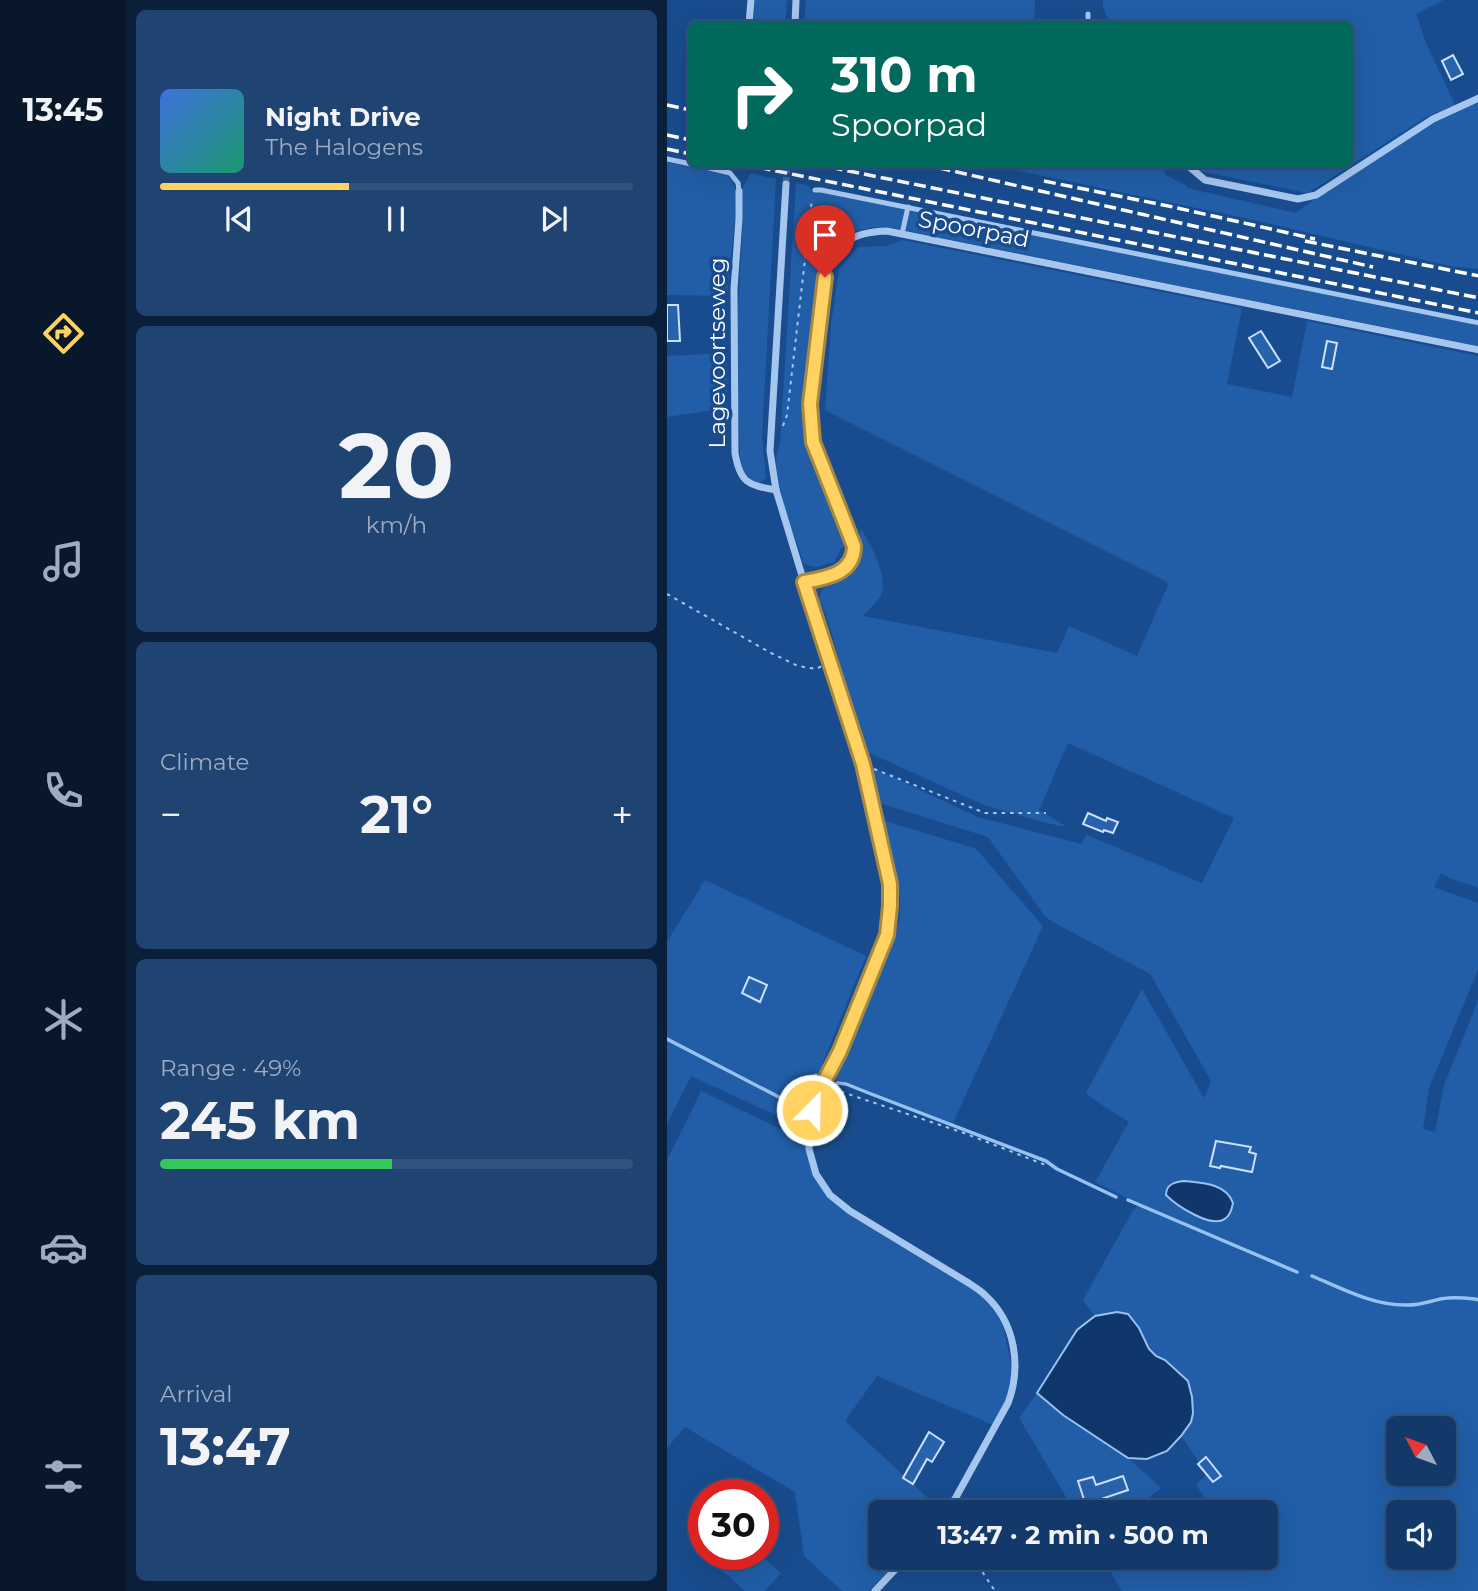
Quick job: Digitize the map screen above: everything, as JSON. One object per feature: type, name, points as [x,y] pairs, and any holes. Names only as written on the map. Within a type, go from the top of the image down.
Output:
[{"type":"street","points":[[749,21],[751,0]]},
{"type":"street","points":[[795,21],[796,0]]},
{"type":"street","points":[[1191,168],[1205,180],[1298,199],[1316,195],[1433,119],[1478,98]]},
{"type":"street","points":[[786,184],[770,451],[776,489],[863,764],[890,884],[887,935],[840,1051],[816,1097],[809,1124],[809,1149],[816,1174],[830,1195],[850,1211],[986,1295],[1003,1315],[1013,1345],[1016,1371],[1013,1390],[954,1500]]},
{"type":"street","name":"Lagevoortseweg","points":[[739,191],[734,298],[735,453],[740,474],[748,483],[776,489]]},
{"type":"street","name":"Spoorpad","points":[[804,582],[844,569],[854,556],[854,546],[813,442],[810,404],[825,277],[829,262],[838,248],[851,237],[887,231],[1478,350]]},
{"type":"street","points":[[875,1591],[895,1570]]},
{"type":"lane","points":[[1088,14],[1088,21]]},
{"type":"lane","points":[[667,159],[688,163]]},
{"type":"lane","points":[[709,168],[730,173],[738,183],[739,191]]},
{"type":"lane","points":[[815,190],[1478,323]]},
{"type":"lane","points":[[902,234],[908,207]]},
{"type":"path","points":[[772,427],[784,425],[787,415],[812,198]]},
{"type":"path","points":[[667,594],[798,666],[816,669],[831,662]]},
{"type":"path","points":[[863,764],[985,813],[1046,813]]},
{"type":"path","points":[[822,1086],[965,1133],[1048,1166]]},
{"type":"path","points":[[981,1570],[995,1591]]},
{"type":"shaded area","points":[[755,0],[787,0],[785,21],[753,21]]},
{"type":"shaded area","points":[[806,0],[1035,0],[1034,21],[804,21]]},
{"type":"shaded area","points":[[1103,0],[1443,0],[1416,14],[1426,43],[1455,105],[1426,117],[1353,164],[1353,21],[1109,21]]},
{"type":"shaded area","points":[[1478,100],[1478,269],[1450,266],[1254,220],[1005,168],[1162,168],[1166,175],[1187,188],[1296,213],[1436,119]]},
{"type":"shaded area","points":[[667,162],[724,173],[731,179],[736,190],[727,296],[667,295]]},
{"type":"shaded area","points":[[1196,168],[1347,168],[1308,193],[1198,171]]},
{"type":"shaded area","points":[[750,173],[776,179],[762,436],[766,478],[759,483],[745,473],[740,457],[736,346],[743,219],[742,189]]},
{"type":"shaded area","points":[[796,183],[807,185],[813,191],[1478,325],[1478,346],[888,227],[862,229],[836,244],[820,276],[806,403],[807,422],[814,458],[848,544],[841,549],[834,562],[816,567],[804,564],[783,504],[777,471]]},
{"type":"shaded area","points":[[902,240],[1242,308],[1227,384],[1292,397],[1307,321],[1478,356],[1478,888],[1441,873],[1434,887],[1478,903],[1478,970],[1429,1088],[1423,1129],[1435,1132],[1444,1085],[1478,1001],[1478,1591],[1122,1591],[1109,1570],[1278,1570],[1278,1500],[1207,1500],[1196,1485],[1207,1474],[1181,1436],[1191,1423],[1165,1360],[1152,1351],[1140,1330],[1117,1312],[1095,1316],[1083,1300],[1139,1204],[1095,1182],[1129,1122],[1086,1093],[1142,989],[1204,1098],[1211,1081],[1150,974],[1051,921],[988,837],[876,802],[867,767],[978,817],[1081,844],[1087,835],[1202,883],[1234,818],[1068,743],[1039,810],[1067,827],[986,806],[863,750],[832,634],[824,609],[818,600],[823,589],[849,576],[856,567],[861,528],[883,578],[881,595],[863,616],[1057,653],[1069,626],[1137,656],[1168,585],[1167,582],[825,410],[831,325],[839,269],[858,247],[886,246]],"holes":[[[1175,1182],[1214,1186],[1211,1220],[1187,1211]]]},
{"type":"shaded area","points":[[727,353],[727,408],[667,417],[667,356]]},
{"type":"shaded area","points":[[882,820],[974,848],[1043,926],[953,1123],[835,1082],[899,922],[897,881]]},
{"type":"shaded area","points":[[705,880],[866,956],[811,1092],[806,1110],[806,1129],[691,1076],[667,1124],[667,942]]},
{"type":"shaded area","points":[[701,1091],[806,1141],[814,1175],[825,1193],[983,1294],[998,1315],[1012,1368],[1011,1384],[996,1426],[877,1376],[845,1421],[930,1500],[868,1500],[868,1570],[889,1570],[869,1591],[842,1591],[804,1556],[795,1492],[779,1483],[779,1479],[773,1479],[685,1427],[667,1448],[667,1160]]},
{"type":"shaded area","points":[[1184,1181],[1213,1185],[1225,1191],[1233,1203],[1227,1217],[1220,1221],[1203,1219],[1166,1195],[1169,1186]]},
{"type":"shaded area","points":[[1117,1312],[1128,1314],[1139,1328],[1149,1349],[1188,1381],[1192,1397],[1191,1422],[1181,1436],[1167,1451],[1147,1459],[1128,1458],[1063,1415],[1037,1393],[1077,1330],[1095,1316]]},
{"type":"shaded area","points":[[1037,1393],[1063,1415],[1123,1454],[1161,1488],[1150,1496],[1153,1500],[1068,1500],[1019,1418]]},
{"type":"shaded area","points":[[722,1570],[778,1570],[781,1573],[765,1591],[745,1591]]},
{"type":"building","points":[[1453,55],[1463,74],[1451,80],[1442,61]]},
{"type":"building","points":[[667,305],[678,305],[680,341],[667,341]]},
{"type":"building","points":[[1261,331],[1280,361],[1268,368],[1249,338]]},
{"type":"building","points":[[1327,341],[1337,343],[1332,369],[1322,367]]},
{"type":"building","points":[[1088,813],[1106,821],[1107,818],[1118,822],[1113,833],[1083,824]]},
{"type":"building","points":[[749,977],[767,985],[760,1002],[742,993]]},
{"type":"building","points":[[1216,1141],[1251,1147],[1249,1152],[1256,1154],[1252,1172],[1210,1166]]},
{"type":"building","points":[[929,1432],[944,1442],[932,1462],[927,1459],[913,1484],[903,1478]]},
{"type":"building","points":[[1206,1457],[1221,1476],[1213,1482],[1198,1464]]},
{"type":"building","points":[[1123,1476],[1128,1490],[1101,1500],[1084,1500],[1078,1481],[1093,1477],[1096,1485]]},
{"type":"waterway","points":[[667,1039],[798,1107],[816,1075]]},
{"type":"waterway","points":[[837,1083],[846,1084],[1046,1161],[1116,1197]]},
{"type":"waterway","points":[[1128,1200],[1297,1272]]},
{"type":"waterway","points":[[1312,1276],[1357,1295],[1393,1304],[1417,1304],[1451,1298],[1479,1300]]},
{"type":"tunnel","points":[[786,184],[787,168]]},
{"type":"railway","points":[[667,105],[688,109]]},
{"type":"railway","points":[[667,135],[688,139]]},
{"type":"railway","points":[[667,149],[688,153]]},
{"type":"railway","points":[[762,168],[1479,313]]},
{"type":"railway","points":[[834,168],[1479,298]]},
{"type":"railway","points":[[940,168],[1373,267]]},
{"type":"railway","points":[[1044,181],[1315,239]]},
{"type":"railway","points":[[1305,241],[1479,276]]},
{"type":"route","points":[[812,1110],[840,1051],[887,935],[890,906],[890,884],[863,764],[804,582],[844,569],[854,556],[854,546],[813,442],[810,404],[825,277]]}]
